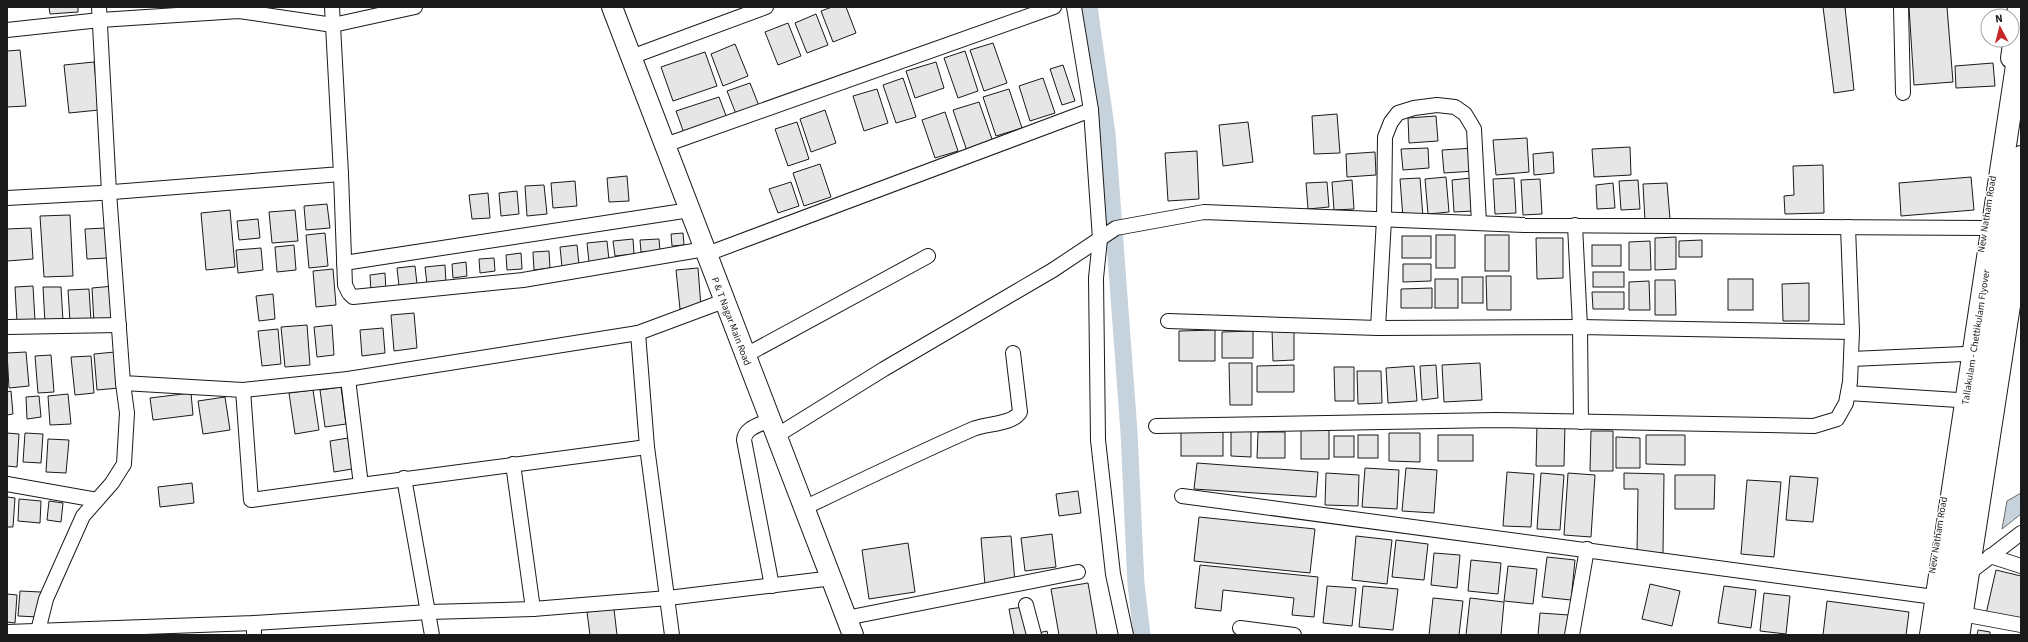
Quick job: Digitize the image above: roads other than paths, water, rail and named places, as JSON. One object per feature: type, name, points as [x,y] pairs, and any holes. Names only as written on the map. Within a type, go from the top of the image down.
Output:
[{"type":"highway","name":"Tallakulam - Chettikulam Flyover","points":[[1931,635],[2021,40]]},
{"type":"highway","name":"Tallakulam - Chettikulam Flyover","points":[[1948,635],[2021,157]]},
{"type":"main road","name":"P & T Nagar Main Road","points":[[612,7],[773,428],[833,578],[850,626]]},
{"type":"main road","name":"New Natham Road","points":[[1921,635],[2006,94],[2018,7]]},
{"type":"main road","points":[[1959,635],[2019,261],[2021,234]]},
{"type":"street","points":[[332,7],[345,284],[349,293],[353,297],[360,298],[522,280],[706,251],[1092,110]]},
{"type":"street","points":[[7,30],[99,13],[239,11],[333,25],[415,7]]},
{"type":"street","points":[[631,57],[766,7]]},
{"type":"street","points":[[665,145],[1054,7]]},
{"type":"street","points":[[1074,7],[1092,110],[1100,238],[1096,278],[1098,440],[1113,574],[1126,635]]},
{"type":"street","points":[[1901,7],[1903,93]]},
{"type":"street","points":[[38,631],[46,599],[82,516],[112,483],[124,464],[127,413],[123,383],[109,192],[99,13]]},
{"type":"street","points":[[1378,328],[1384,220],[1385,137],[1390,122],[1398,113],[1414,108],[1437,105],[1455,107],[1465,114],[1474,129],[1478,223]]},
{"type":"street","points":[[7,198],[109,192],[341,174]]},
{"type":"street","points":[[344,263],[690,210]]},
{"type":"street","points":[[772,586],[744,440],[748,430],[773,428],[884,369],[1054,270],[1116,228],[1204,212],[1384,220],[1574,225],[1984,228]]},
{"type":"street","points":[[1574,225],[1580,327],[1581,422]]},
{"type":"street","points":[[1156,426],[1496,420],[1814,426],[1837,419],[1846,403],[1848,393],[1852,332],[1848,227]]},
{"type":"street","points":[[746,355],[928,256]]},
{"type":"street","points":[[123,383],[243,390],[348,379],[638,333],[724,301]]},
{"type":"street","points":[[1168,321],[1378,328],[1580,327],[1852,332]]},
{"type":"street","points":[[7,327],[119,326]]},
{"type":"street","points":[[638,333],[647,447],[672,635]]},
{"type":"street","points":[[804,508],[976,428],[1011,419],[1018,415],[1020,412],[1013,354]]},
{"type":"street","points":[[1851,358],[1964,354]]},
{"type":"street","points":[[348,379],[361,485]]},
{"type":"street","points":[[243,390],[251,500],[404,478],[647,447]]},
{"type":"street","points":[[1848,393],[1958,400]]},
{"type":"street","points":[[513,464],[533,609]]},
{"type":"street","points":[[404,478],[432,635]]},
{"type":"street","points":[[7,484],[97,500]]},
{"type":"street","points":[[1182,496],[1587,549],[1927,596]]},
{"type":"street","points":[[1969,573],[2021,534]]},
{"type":"street","points":[[1572,635],[1587,549]]},
{"type":"street","points":[[1990,556],[2021,566]]},
{"type":"street","points":[[850,626],[1078,572]]},
{"type":"street","points":[[7,632],[254,629],[429,612],[533,609],[668,598],[833,578]]},
{"type":"street","points":[[1026,605],[1034,635]]},
{"type":"street","points":[[1962,614],[2021,625]]},
{"type":"street","points":[[1240,628],[1294,635]]},
{"type":"waterway","points":[[1089,7],[1107,134],[1129,432],[1136,584],[1142,635]]}]
